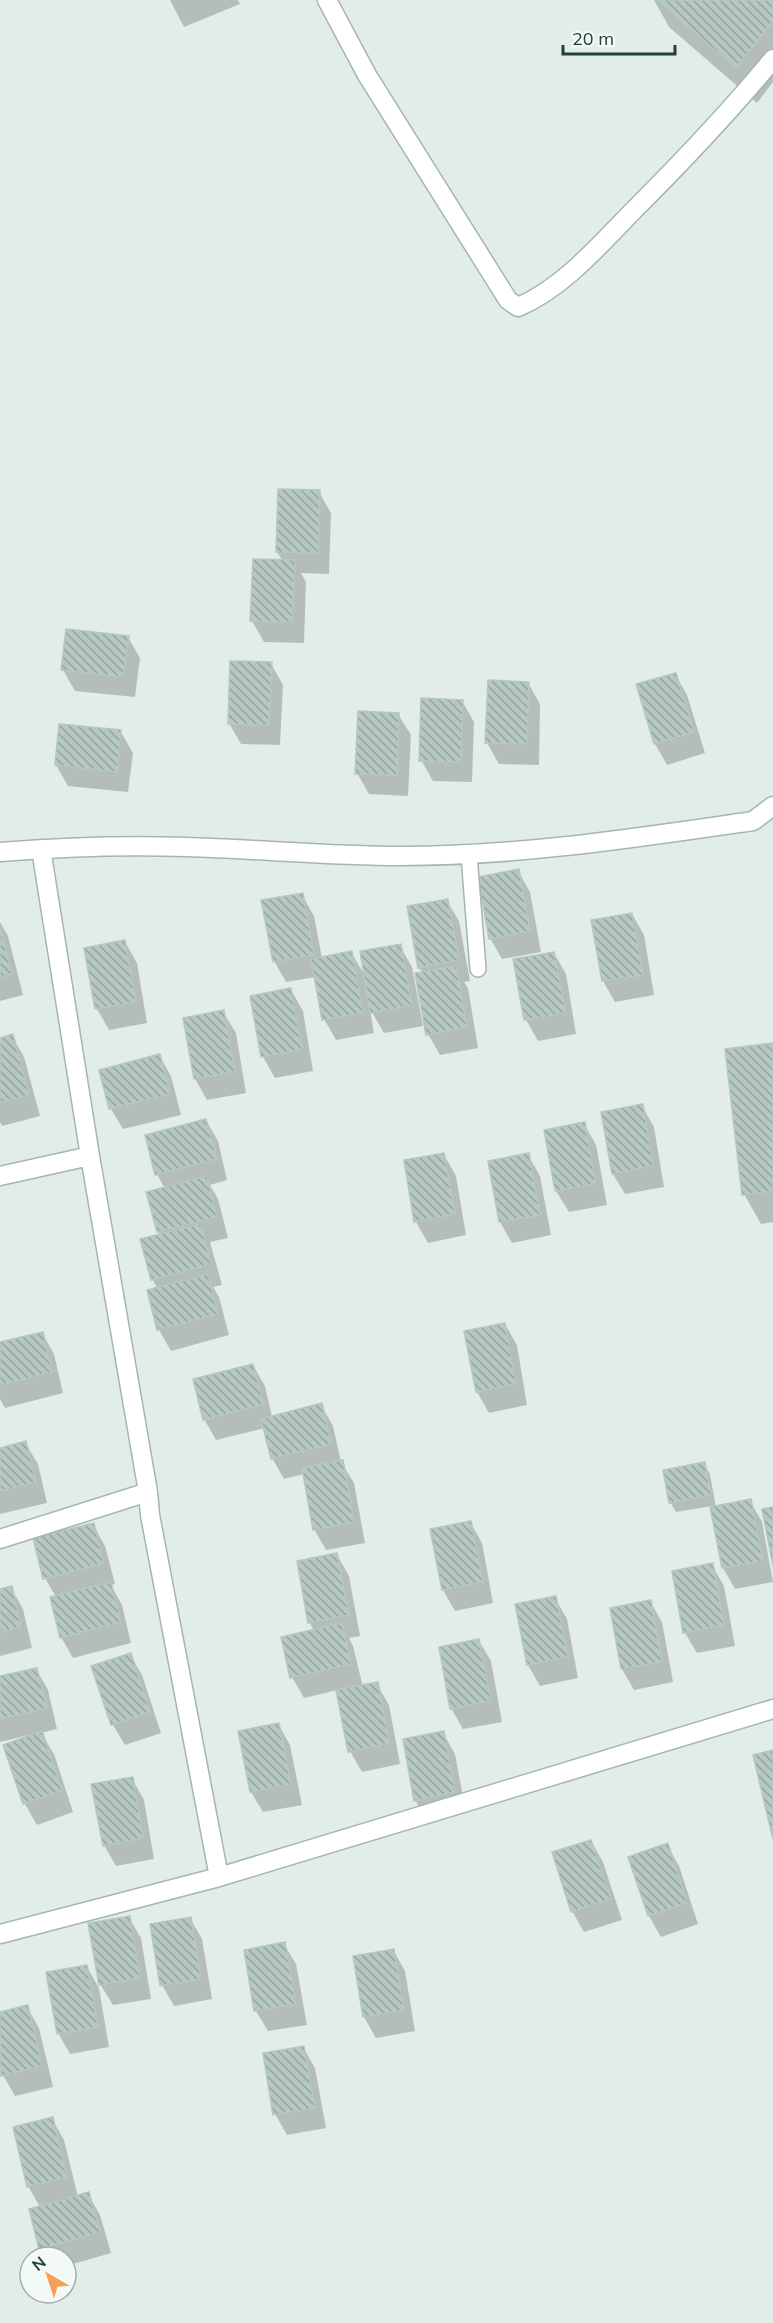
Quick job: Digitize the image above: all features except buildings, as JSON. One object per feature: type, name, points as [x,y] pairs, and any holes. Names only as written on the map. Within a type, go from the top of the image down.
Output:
[{"type":"street","points":[[327,0],[368,75],[508,300],[518,307],[541,297],[603,242],[723,120],[773,59]]},
{"type":"street","points":[[0,852],[82,845],[174,846],[398,856],[497,854],[599,843],[753,821],[773,806]]},
{"type":"street","points":[[41,849],[150,1515],[219,1877]]},
{"type":"street","points":[[0,1176],[90,1156]]},
{"type":"street","points":[[0,1539],[148,1492]]},
{"type":"street","points":[[0,1934],[219,1877],[773,1709]]},
{"type":"lane","points":[[469,855],[478,969]]}]
